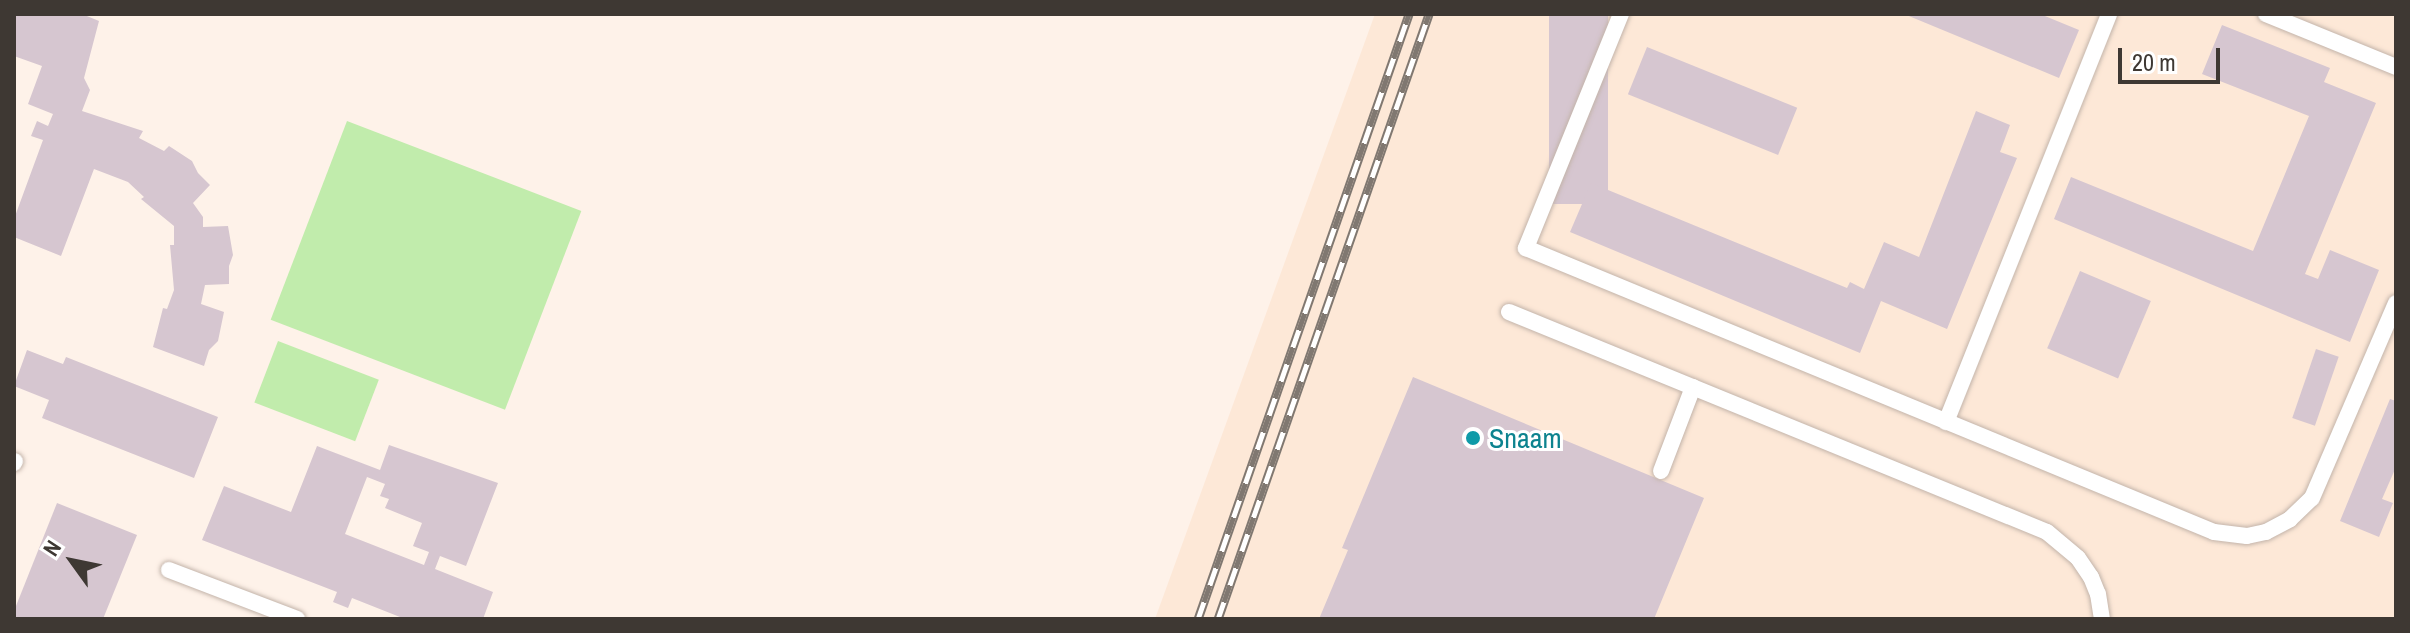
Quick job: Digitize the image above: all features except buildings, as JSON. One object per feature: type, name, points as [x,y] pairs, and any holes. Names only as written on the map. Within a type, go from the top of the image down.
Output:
[{"type":"lane","points":[[1621,14],[1526,248],[2214,532],[2247,536],[2266,532],[2290,519],[2312,498],[2394,311]]},
{"type":"lane","points":[[1946,422],[2109,14]]},
{"type":"lane","points":[[2266,14],[2396,67]]},
{"type":"lane","points":[[1509,312],[2047,532],[2078,558],[2091,577],[2098,594],[2102,619]]},
{"type":"lane","points":[[1661,471],[1693,387]]},
{"type":"lane","points":[[169,570],[297,619]]},
{"type":"shaded area","points":[[1375,14],[2396,14],[2396,619],[1155,619]]},
{"type":"green space","points":[[347,121],[581,211],[505,410],[271,320]]},
{"type":"green space","points":[[278,341],[379,380],[355,441],[254,403]]},
{"type":"railway","points":[[1198,619],[1409,14]]},
{"type":"railway","points":[[1218,619],[1429,14]]},
{"type":"place","name":"Snaam","points":[[1473,438]]}]
